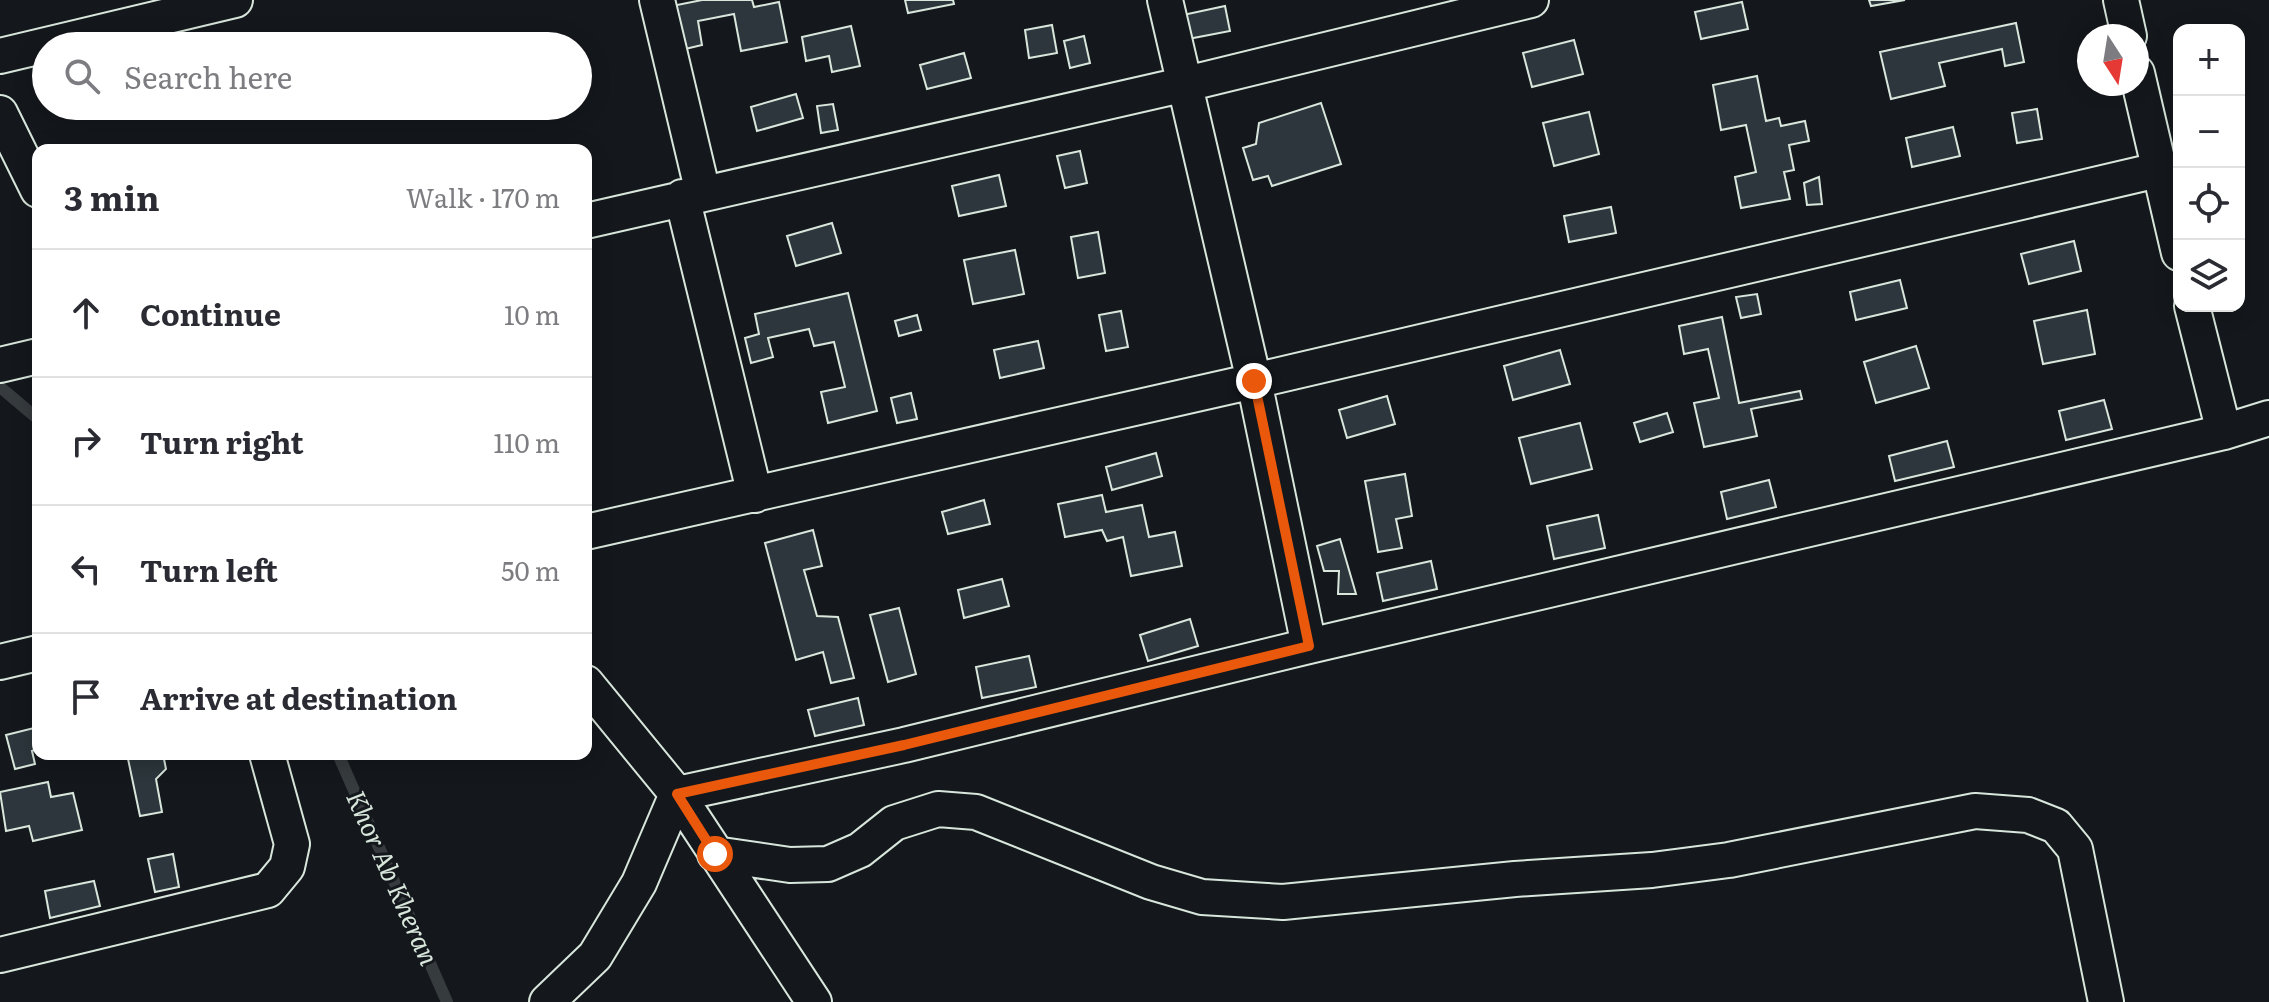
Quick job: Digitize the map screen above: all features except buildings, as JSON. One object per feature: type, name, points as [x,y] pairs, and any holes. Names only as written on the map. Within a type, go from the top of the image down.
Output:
[{"type":"street","points":[[101,32],[235,0]]},
{"type":"street","points":[[657,0],[692,195],[755,495]]},
{"type":"street","points":[[1165,0],[1254,381],[1309,646]]},
{"type":"street","points":[[592,220],[1186,84],[1531,0]]},
{"type":"street","points":[[2121,0],[2126,24]]},
{"type":"street","points":[[0,56],[32,48]]},
{"type":"street","points":[[2142,96],[2176,240]]},
{"type":"street","points":[[0,113],[32,178]]},
{"type":"street","points":[[592,531],[1254,381],[2158,170]]},
{"type":"street","points":[[2194,312],[2224,432]]},
{"type":"street","points":[[0,365],[32,357]]},
{"type":"street","points":[[677,794],[904,745],[1309,646],[2224,432],[2269,418]]},
{"type":"street","points":[[0,662],[32,654]]},
{"type":"street","points":[[592,690],[677,794],[814,1002]]},
{"type":"street","points":[[0,955],[268,890],[287,867],[292,844],[269,760]]},
{"type":"street","points":[[547,1002],[595,956],[639,883],[677,794]]},
{"type":"street","points":[[715,854],[790,865],[828,864],[860,850],[894,823],[938,809],[976,812],[1151,882],[1202,897],[1283,902],[1515,879],[1652,870],[1729,860],[1975,811],[2028,815],[2056,826],[2075,849],[2106,1002]]},
{"type":"waterway","name":"Khor Ab Kheran","points":[[0,387],[32,414]]},
{"type":"waterway","name":"Khor Ab Kheran","points":[[341,760],[447,1002]]},
{"type":"route","points":[[715,854],[677,794],[904,745],[1309,646],[1254,381]]}]
